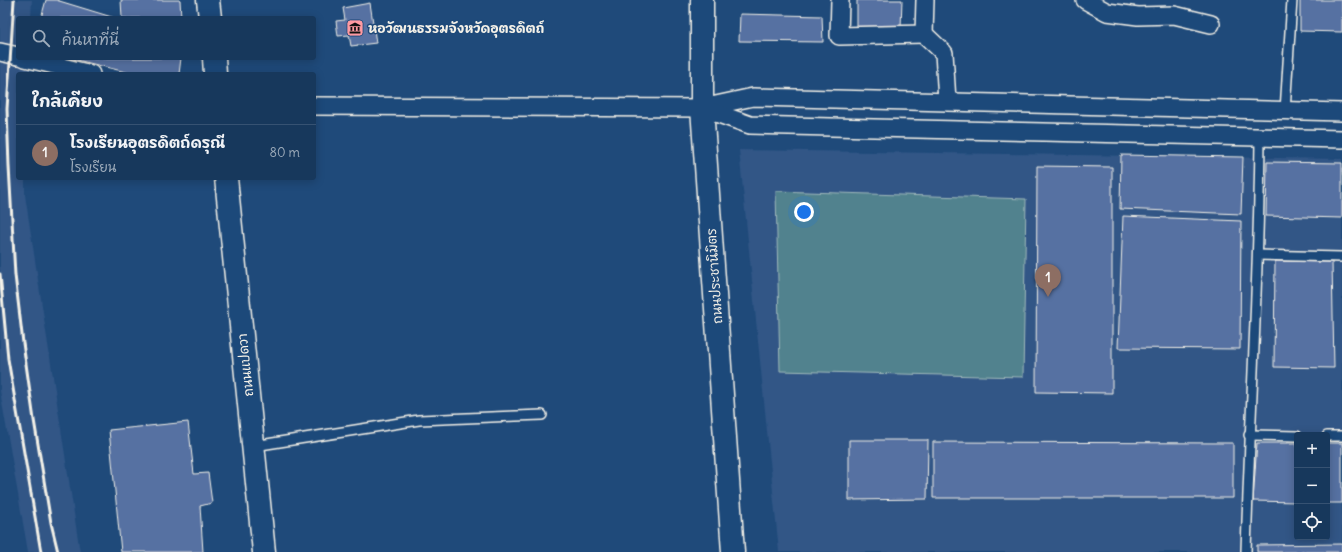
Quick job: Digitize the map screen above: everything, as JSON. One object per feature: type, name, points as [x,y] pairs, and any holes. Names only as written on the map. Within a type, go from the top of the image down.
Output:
[{"type":"main road","points":[[208,0],[210,16]]},
{"type":"main road","name":"ถนนประชานิมิตร","points":[[702,0],[702,108],[733,552]]},
{"type":"main road","points":[[214,60],[215,72]]},
{"type":"main road","name":"ถนนแปดวา","points":[[226,180],[264,552]]},
{"type":"street","points":[[840,0],[839,36],[924,34],[944,53],[946,101]]},
{"type":"street","points":[[924,34],[925,0]]},
{"type":"street","points":[[1085,0],[1107,12],[1138,16],[1174,15],[1211,24]]},
{"type":"street","points":[[0,52],[16,56]]},
{"type":"street","points":[[33,60],[83,72]]},
{"type":"street","points":[[316,106],[702,108],[753,97],[1342,112]]},
{"type":"street","points":[[702,108],[750,125],[1342,139]]},
{"type":"lane","points":[[1285,110],[1292,0]]},
{"type":"lane","points":[[1246,552],[1249,435],[1258,255],[1260,137]]},
{"type":"lane","points":[[1258,255],[1342,257]]},
{"type":"lane","points":[[254,446],[419,420],[542,415]]},
{"type":"lane","points":[[1249,435],[1294,436]]},
{"type":"lane","points":[[1330,436],[1342,436]]},
{"type":"shaded area","points":[[0,0],[32,0],[31,16],[16,16],[16,60],[30,60],[29,72],[16,72],[16,180],[25,180],[25,195],[80,552],[28,552],[0,391]]},
{"type":"shaded area","points":[[739,150],[1342,159],[1342,552],[779,552]]},
{"type":"green space","points":[[776,191],[1026,199],[1023,377],[780,371]]},
{"type":"building","points":[[46,0],[56,0],[108,16],[42,16]]},
{"type":"building","points":[[121,0],[180,0],[181,16],[122,16]]},
{"type":"building","points":[[857,0],[902,0],[901,27],[857,29]]},
{"type":"building","points":[[1300,0],[1342,0],[1342,32],[1300,31]]},
{"type":"building","name":"หอวัฒนธรรมจังหวัดอุตรดิตถ์","points":[[370,3],[376,43],[351,46],[349,35],[338,36],[336,21],[345,20],[343,8]]},
{"type":"building","points":[[740,14],[822,16],[823,42],[739,41]]},
{"type":"building","points":[[77,60],[181,60],[179,72],[126,72]]},
{"type":"building","points":[[1121,155],[1243,157],[1241,214],[1120,209]]},
{"type":"building","points":[[1267,162],[1342,163],[1342,218],[1266,216]]},
{"type":"building","points":[[1037,166],[1112,167],[1112,393],[1036,392]]},
{"type":"building","points":[[1123,216],[1241,221],[1240,349],[1118,348]]},
{"type":"building","points":[[1275,261],[1332,262],[1334,368],[1274,367]]},
{"type":"building","points":[[188,422],[194,474],[208,473],[212,503],[200,506],[203,552],[121,552],[109,430]]},
{"type":"building","points":[[849,440],[928,440],[927,499],[849,500]]},
{"type":"building","points":[[933,442],[1233,443],[1233,498],[933,498]]},
{"type":"building","points":[[1257,443],[1294,443],[1294,502],[1253,501]]},
{"type":"building","points":[[1330,443],[1342,443],[1342,503],[1330,503]]},
{"type":"building","points":[[1342,544],[1342,552],[1257,552],[1257,545]]},
{"type":"railway","points":[[14,0],[7,109],[15,275],[34,420],[51,523],[58,552]]},
{"type":"railway","points":[[0,274],[8,359],[41,552]]},
{"type":"place","name":"หอวัฒนธรรมจังหวัดอุตรดิตถ์","points":[[355,28]]},
{"type":"place","name":"โรงเรียนอุตรดิตถ์ดรุณี","points":[[1048,297]]}]
